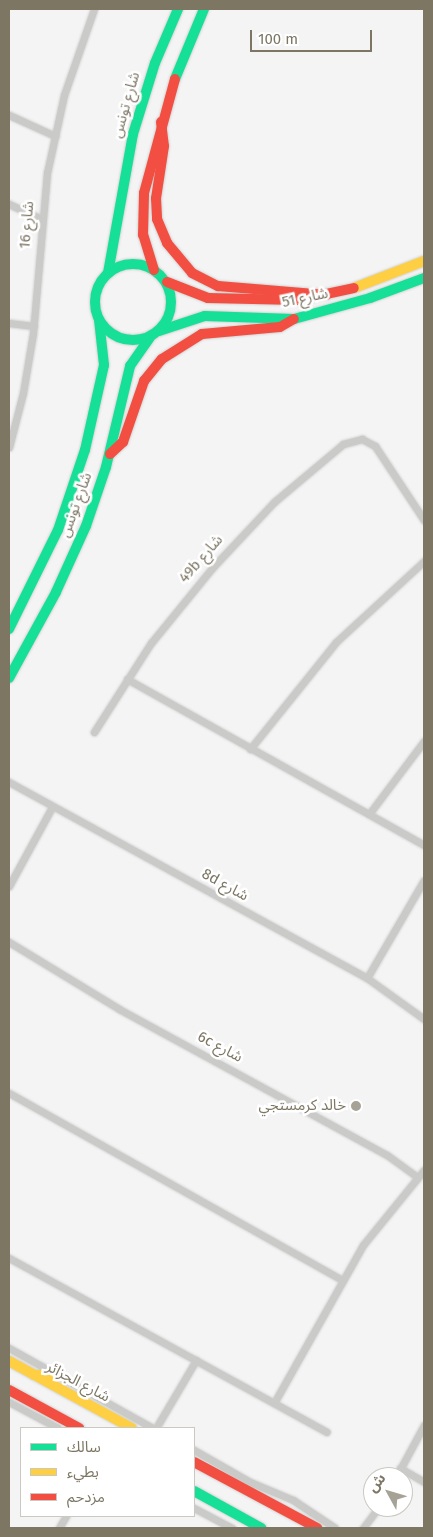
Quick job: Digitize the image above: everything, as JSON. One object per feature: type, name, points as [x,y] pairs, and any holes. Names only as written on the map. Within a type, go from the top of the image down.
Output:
[{"type":"main road","name":"شارع تونس","points":[[108,273],[135,126],[155,64],[178,9]]},
{"type":"main road","points":[[154,270],[144,241],[142,211],[161,122],[180,63],[204,9]]},
{"type":"main road","points":[[161,122],[164,140],[156,198],[157,218],[167,243],[192,273],[218,286],[327,295]]},
{"type":"main road","name":"شارع 51","points":[[167,282],[208,298],[270,301],[327,295],[399,272],[424,261]]},
{"type":"main road","points":[[136,264],[154,270],[167,282],[172,304],[165,323],[155,333],[128,340],[111,334],[99,320],[95,296],[108,273],[116,268],[136,264]]},
{"type":"main road","name":"شارع 51","points":[[155,333],[205,316],[294,319],[370,298],[424,278]]},
{"type":"main road","points":[[110,454],[123,442],[144,381],[162,359],[202,334],[280,327],[294,319]]},
{"type":"main road","name":"شارع تونس","points":[[9,629],[58,530],[85,450],[104,365],[99,320]]},
{"type":"main road","name":"شارع تونس","points":[[9,678],[73,555],[98,496],[110,454],[130,366],[155,333]]},
{"type":"main road","name":"شارع الجزائر","points":[[9,1362],[130,1427]]},
{"type":"main road","points":[[34,1375],[58,1374]]},
{"type":"main road","points":[[9,1390],[76,1427]]},
{"type":"main road","points":[[195,1463],[317,1528]]},
{"type":"main road","points":[[195,1492],[261,1528]]},
{"type":"street","name":"شارع 16","points":[[9,447],[23,393],[34,326],[40,219],[54,136],[72,69],[94,9]]},
{"type":"street","points":[[9,115],[54,136]]},
{"type":"street","points":[[9,204],[40,219]]},
{"type":"street","points":[[9,323],[34,326]]},
{"type":"street","name":"49b شارع","points":[[94,732],[127,680],[181,604],[249,527],[348,441],[362,439],[378,449],[424,520]]},
{"type":"street","points":[[250,749],[336,642],[424,561]]},
{"type":"street","points":[[127,680],[424,845]]},
{"type":"street","points":[[369,814],[424,741]]},
{"type":"street","name":"8d شارع","points":[[9,782],[367,978],[424,1019]]},
{"type":"street","points":[[9,886],[52,807]]},
{"type":"street","points":[[367,978],[424,880]]},
{"type":"street","name":"6c شارع","points":[[9,942],[119,1009],[387,1155],[417,1177]]},
{"type":"street","points":[[9,1093],[341,1279]]},
{"type":"street","points":[[274,1403],[341,1279],[375,1227],[424,1170]]},
{"type":"street","points":[[9,1258],[327,1432]]},
{"type":"street","points":[[9,1348],[153,1427]]},
{"type":"street","points":[[156,1427],[196,1360]]},
{"type":"street","points":[[9,1402],[56,1427]]},
{"type":"street","points":[[401,1467],[424,1425]]},
{"type":"street","points":[[195,1451],[250,1482],[293,1500],[335,1528]]},
{"type":"street","points":[[413,1476],[424,1482]]},
{"type":"street","points":[[195,1509],[232,1528]]},
{"type":"street","points":[[59,1528],[65,1517]]},
{"type":"street","points":[[363,1528],[373,1519]]},
{"type":"street","points":[[372,1528],[373,1519]]},
{"type":"traffic: fast","points":[[108,273],[133,134],[155,63],[178,9]]},
{"type":"traffic: fast","points":[[175,79],[204,9]]},
{"type":"traffic: fast","points":[[126,264],[140,264],[154,270],[165,281],[171,295],[171,302],[168,317],[160,329],[140,340],[126,340],[112,334],[101,323],[95,309],[95,295],[101,281],[112,270],[126,264]]},
{"type":"traffic: fast","points":[[159,331],[205,316],[294,319],[370,298],[424,278]]},
{"type":"traffic: fast","points":[[9,629],[58,530],[85,450],[104,365],[99,320]]},
{"type":"traffic: fast","points":[[9,678],[56,592],[86,526],[106,467],[130,366],[151,336]]},
{"type":"traffic: fast","points":[[195,1492],[261,1528]]},
{"type":"traffic: slow","points":[[354,288],[424,261]]},
{"type":"traffic: slow","points":[[9,1361],[130,1427]]},
{"type":"traffic: slow","points":[[34,1375],[58,1374]]},
{"type":"traffic: jam","points":[[154,270],[143,235],[144,193],[175,79]]},
{"type":"traffic: jam","points":[[161,122],[164,146],[156,198],[157,219],[167,243],[192,273],[218,286],[327,295]]},
{"type":"traffic: jam","points":[[167,282],[208,298],[298,300],[354,288]]},
{"type":"traffic: jam","points":[[110,454],[123,442],[144,381],[162,359],[202,334],[280,327],[294,319]]},
{"type":"traffic: jam","points":[[9,1390],[77,1427]]},
{"type":"traffic: jam","points":[[195,1463],[317,1528]]},
{"type":"place","name":"خالد كرمستجي","points":[[356,1106]]}]
